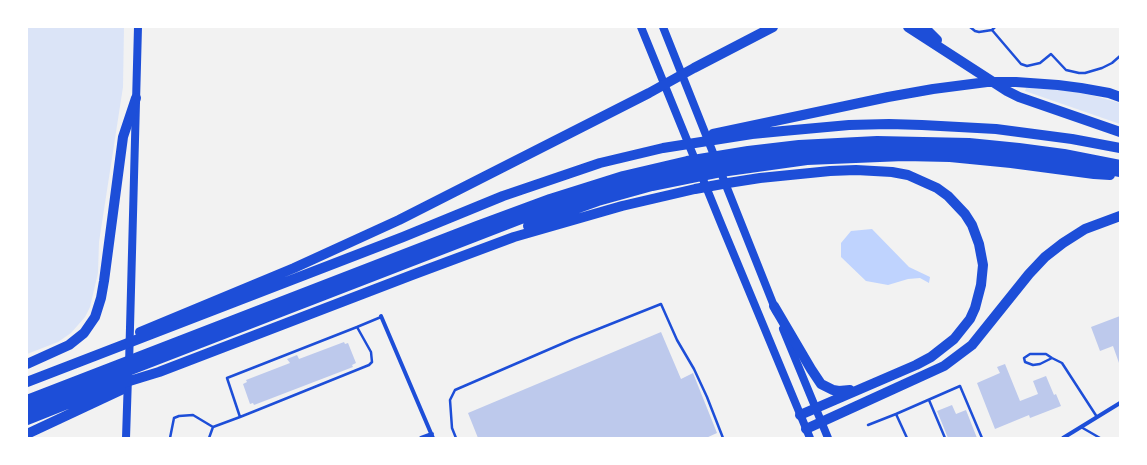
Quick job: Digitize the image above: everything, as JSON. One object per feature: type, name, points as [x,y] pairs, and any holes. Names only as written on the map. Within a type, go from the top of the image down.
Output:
[{"type":"highway","points":[[66,367],[153,326],[294,268],[399,220],[773,27]]},
{"type":"highway","points":[[908,27],[1001,89],[1019,97],[1120,132]]},
{"type":"highway","points":[[924,27],[957,60]]},
{"type":"highway","points":[[27,382],[403,237],[503,196],[570,173],[638,154],[888,97],[968,84],[1016,82],[1081,88],[1109,93],[1120,97]]},
{"type":"highway","points":[[27,364],[73,342],[84,333],[94,318],[101,298],[104,281],[123,137],[136,98]]},
{"type":"highway","points":[[739,132],[817,127],[922,124],[1017,132],[1072,139],[1120,148]]},
{"type":"highway","points":[[751,159],[799,145],[877,140],[969,143],[1056,153],[1120,165]]},
{"type":"highway","points":[[27,400],[477,226],[583,188],[648,178],[751,159],[805,152],[876,149],[919,149],[1014,155],[1056,160],[1120,172]]},
{"type":"highway","points":[[751,159],[807,160],[904,156],[950,158],[1011,163],[1120,176]]},
{"type":"highway","points":[[27,420],[110,387],[159,372],[521,235],[591,214],[656,197],[760,178],[856,170],[892,172],[908,175],[937,188],[948,196],[965,214],[976,234],[980,249],[982,275],[980,295],[970,319],[954,339],[932,357],[800,415]]},
{"type":"highway","points":[[412,275],[521,229],[598,201],[648,178]]},
{"type":"highway","points":[[27,410],[552,207],[648,178]]},
{"type":"highway","points":[[808,433],[822,422],[867,400],[944,366],[972,345],[1029,274],[1045,257],[1062,243],[1086,229],[1120,216]]},
{"type":"highway","points":[[774,306],[821,384],[833,390],[847,391],[870,384]]},
{"type":"highway","points":[[27,434],[159,372]]},
{"type":"main road","points":[[126,438],[138,27]]},
{"type":"main road","points":[[641,27],[808,433]]},
{"type":"main road","points":[[663,27],[828,438]]},
{"type":"street","points":[[382,316],[432,436],[421,438]]},
{"type":"street","points":[[1063,438],[1120,403]]},
{"type":"lane","points":[[970,27],[979,32],[992,30],[995,27]]},
{"type":"lane","points":[[992,30],[1021,64],[1027,66],[1040,63],[1051,54],[1066,70],[1085,73],[1102,68],[1112,63],[1120,56]]},
{"type":"lane","points":[[456,438],[452,428],[450,400],[455,390],[573,339],[661,304],[677,340],[694,369],[707,397],[723,438]]},
{"type":"lane","points":[[240,417],[227,378],[382,316]]},
{"type":"lane","points":[[209,438],[213,427],[369,365],[372,362],[371,352],[357,327]]},
{"type":"lane","points":[[1052,358],[1040,364],[1033,365],[1026,362],[1024,358],[1030,354],[1046,354],[1062,363],[1097,417]]},
{"type":"lane","points":[[868,425],[960,386],[982,438]]},
{"type":"lane","points":[[928,400],[945,438]]},
{"type":"lane","points":[[896,414],[907,438]]},
{"type":"lane","points":[[170,438],[174,418],[179,416],[193,415],[213,427]]},
{"type":"lane","points":[[1080,427],[1100,438]]},
{"type":"shaded area","points":[[27,27],[124,27],[123,87],[99,242],[98,273],[90,307],[85,317],[71,333],[58,342],[27,354]]},
{"type":"shaded area","points":[[1026,88],[1056,89],[1091,95],[1120,103],[1120,124],[1025,91]]},
{"type":"water","points":[[872,229],[909,267],[930,277],[929,283],[920,278],[908,279],[888,285],[866,281],[841,257],[841,243],[851,231]]},
{"type":"building","points":[[1120,316],[1119,363],[1113,346],[1100,351],[1091,327]]},
{"type":"building","points":[[661,332],[681,379],[693,373],[717,433],[706,438],[478,438],[468,413]]},
{"type":"building","points":[[344,342],[345,344],[348,343],[356,363],[352,365],[353,367],[254,405],[253,403],[250,404],[243,384],[247,382],[246,380],[290,363],[287,359],[297,355],[299,359]]},
{"type":"building","points":[[1005,364],[1020,401],[1038,394],[1033,381],[1046,376],[1054,395],[1056,394],[1061,406],[1030,418],[1029,415],[995,429],[977,383],[1000,373],[997,367]]},
{"type":"building","points":[[952,405],[956,414],[966,410],[977,438],[948,438],[937,411]]}]
